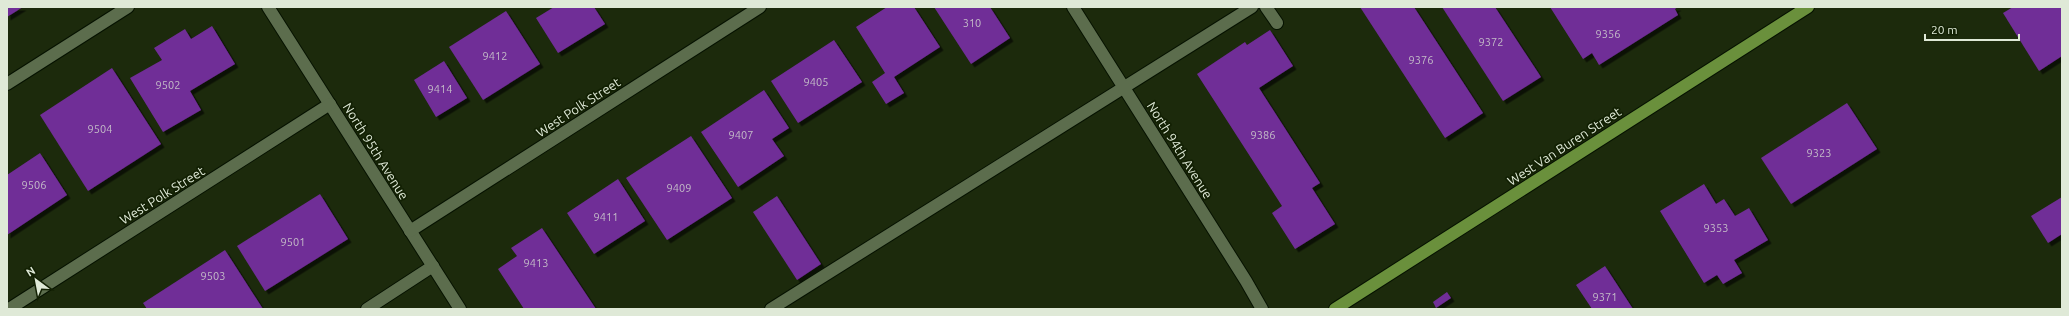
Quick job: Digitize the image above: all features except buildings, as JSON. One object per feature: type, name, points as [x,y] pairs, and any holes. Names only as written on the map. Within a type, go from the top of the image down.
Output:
[{"type":"main road","name":"West Van Buren Street","points":[[1335,309],[1808,7]]},
{"type":"street","points":[[7,84],[128,7]]},
{"type":"street","name":"North 95th Avenue","points":[[268,7],[460,309]]},
{"type":"street","name":"West Polk Street","points":[[410,231],[760,7]]},
{"type":"street","name":"North 94th Avenue","points":[[1073,7],[1242,274],[1262,309]]},
{"type":"street","points":[[771,309],[1252,7]]},
{"type":"street","points":[[1266,7],[1277,24]]},
{"type":"street","name":"West Polk Street","points":[[9,309],[330,104]]},
{"type":"street","points":[[367,309],[433,266]]}]
